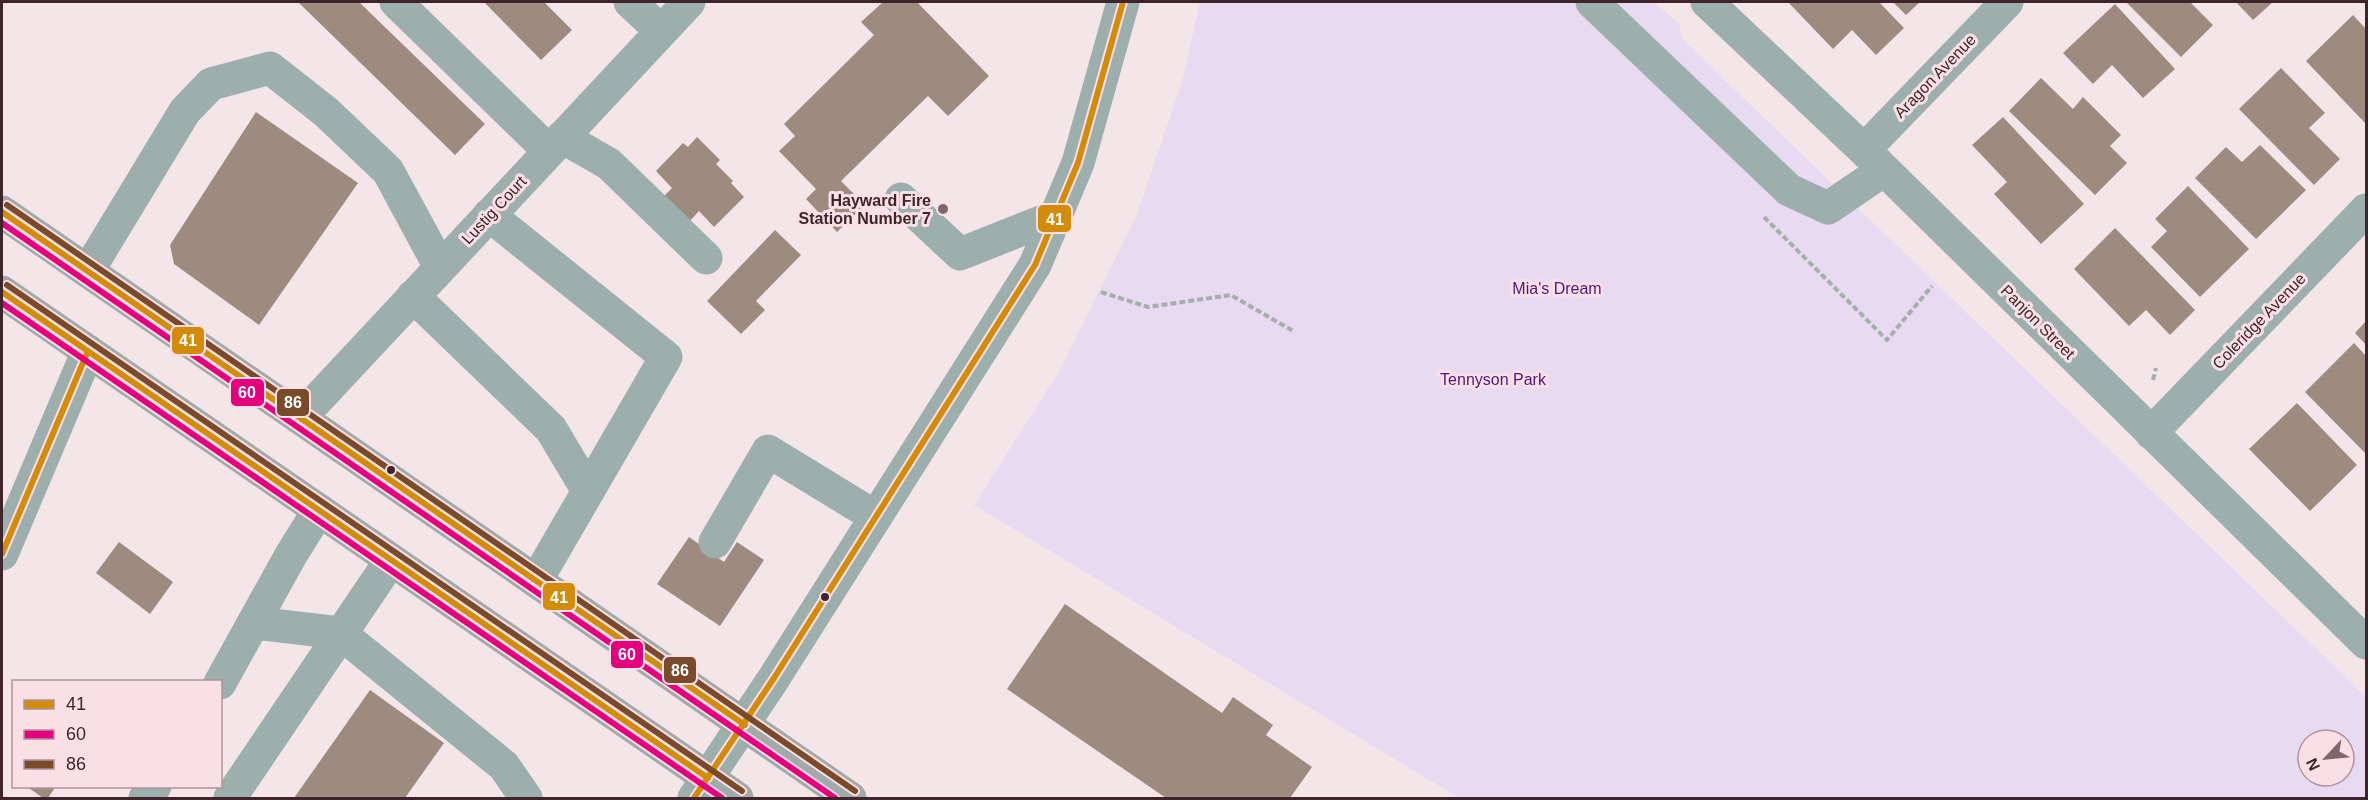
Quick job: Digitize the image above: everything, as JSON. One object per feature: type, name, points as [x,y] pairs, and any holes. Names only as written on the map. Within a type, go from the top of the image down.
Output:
[{"type":"main road","points":[[2,212],[850,798]]},
{"type":"main road","points":[[2,292],[391,560],[701,788],[737,798]]},
{"type":"street","points":[[396,2],[555,144],[609,164],[706,258]]},
{"type":"street","points":[[630,2],[661,31]]},
{"type":"street","name":"Lustig Court","points":[[300,418],[689,2]]},
{"type":"street","points":[[701,788],[745,725],[1035,265],[1077,163],[1123,2]]},
{"type":"street","name":"Aragon Avenue","points":[[1592,2],[1789,190],[1828,208],[1874,160],[2007,2]]},
{"type":"street","name":"Panjon Street","points":[[1707,2],[1874,160],[2367,643]]},
{"type":"street","points":[[88,271],[185,111],[211,84],[270,68],[326,112],[388,171],[441,267]]},
{"type":"street","points":[[901,199],[960,254],[1056,216]]},
{"type":"street","name":"Coleridge Avenue","points":[[2151,433],[2367,210]]},
{"type":"street","points":[[489,215],[666,357],[536,580]]},
{"type":"street","points":[[413,296],[551,429],[588,491]]},
{"type":"street","points":[[2,554],[88,351]]},
{"type":"street","points":[[715,542],[768,451],[876,517]]},
{"type":"street","points":[[222,680],[319,510]]},
{"type":"street","points":[[230,798],[391,560]]},
{"type":"street","points":[[255,623],[340,633],[504,766],[526,798]]},
{"type":"path","points":[[1763,216],[1887,340],[1932,286]]},
{"type":"path","points":[[1101,292],[1148,307],[1231,295],[1293,331]]},
{"type":"path","points":[[2153,381],[2156,369]]},
{"type":"green space","name":"Tennyson Park","points":[[1200,2],[1654,2],[1679,24],[1683,40],[2366,697],[2366,798],[1459,798],[974,505],[1060,370],[1136,217],[1182,82]]},
{"type":"building","points":[[298,2],[359,2],[485,124],[455,155]]},
{"type":"building","points":[[484,2],[544,2],[572,30],[541,60]]},
{"type":"building","points":[[883,2],[917,2],[989,76],[948,116],[928,96],[841,181],[865,205],[837,232],[806,199],[816,189],[779,151],[795,136],[784,124],[874,35],[861,22]]},
{"type":"building","points":[[1788,2],[1879,2],[1904,28],[1876,55],[1852,30],[1833,49]]},
{"type":"building","points":[[1893,2],[1920,2],[1906,15]]},
{"type":"building","points":[[2126,2],[2190,2],[2213,25],[2181,57]]},
{"type":"building","points":[[2236,2],[2273,2],[2253,20]]},
{"type":"building","points":[[2115,4],[2175,69],[2143,98],[2112,65],[2093,84],[2063,53]]},
{"type":"building","points":[[2353,15],[2366,29],[2366,124],[2306,61]]},
{"type":"building","points":[[2281,68],[2325,113],[2309,128],[2340,159],[2314,185],[2239,109]]},
{"type":"building","points":[[2041,78],[2073,109],[2083,97],[2121,135],[2110,146],[2127,163],[2095,195],[2009,111]]},
{"type":"building","points":[[256,112],[358,183],[259,325],[174,264],[170,245]]},
{"type":"building","points":[[2003,117],[2084,204],[2041,244],[1994,194],[2007,182],[1972,145]]},
{"type":"building","points":[[697,137],[720,160],[716,164],[733,181],[731,183],[744,197],[714,227],[699,211],[689,222],[663,197],[672,188],[656,171],[683,143],[688,147]]},
{"type":"building","points":[[2260,145],[2306,190],[2256,239],[2195,178],[2226,147],[2242,162]]},
{"type":"building","points":[[2188,186],[2249,249],[2200,297],[2151,247],[2167,231],[2155,219]]},
{"type":"building","points":[[2115,228],[2195,310],[2170,335],[2146,310],[2129,326],[2074,269]]},
{"type":"building","points":[[775,230],[801,255],[756,301],[765,310],[741,334],[707,301]]},
{"type":"building","points":[[2366,321],[2366,345],[2355,333]]},
{"type":"building","points":[[2354,343],[2366,356],[2366,454],[2305,392]]},
{"type":"building","points":[[2297,403],[2357,465],[2310,511],[2249,449]]},
{"type":"building","points":[[689,537],[724,562],[737,542],[764,560],[720,626],[657,584]]},
{"type":"building","points":[[119,542],[173,582],[150,614],[96,573]]},
{"type":"building","points":[[1065,604],[1222,713],[1233,697],[1273,725],[1266,735],[1312,767],[1290,798],[1166,798],[1007,689]]},
{"type":"building","points":[[370,690],[444,743],[405,798],[294,798]]},
{"type":"building","points":[[29,788],[55,788],[48,798],[43,798]]},
{"type":"transit line","name":"41","points":[[694,798],[774,678],[1035,265],[1078,163],[1123,2]]},
{"type":"transit line","name":"86","points":[[7,205],[855,791]]},
{"type":"transit line","name":"41","points":[[2,212],[745,725]]},
{"type":"transit line","name":"60","points":[[2,223],[835,798]]},
{"type":"transit line","name":"86","points":[[7,285],[742,791]]},
{"type":"transit line","name":"41","points":[[2,292],[708,778]]},
{"type":"transit line","name":"60","points":[[2,303],[722,798]]},
{"type":"transit line","name":"41","points":[[2,554],[88,351]]},
{"type":"place","name":"Hayward Fire Station Number 7","points":[[943,209]]},
{"type":"park label","name":"Mia's Dream","points":[[1557,288]]}]
